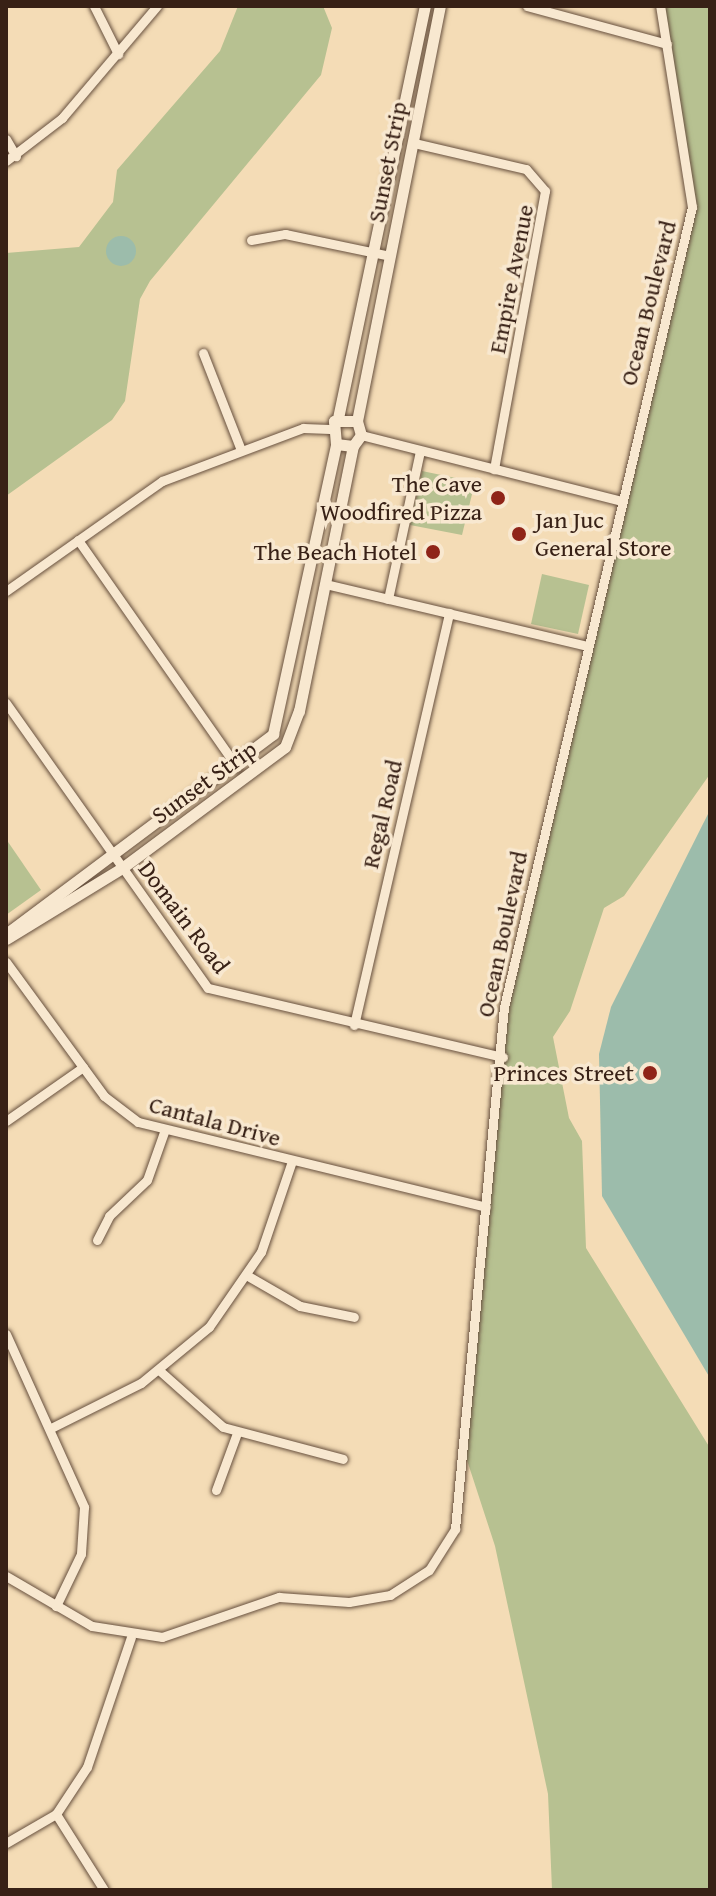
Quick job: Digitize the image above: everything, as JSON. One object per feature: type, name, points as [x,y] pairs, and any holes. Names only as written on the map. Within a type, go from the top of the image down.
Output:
[{"type":"street","points":[[94,6],[118,54]]},
{"type":"street","points":[[6,161],[16,156],[118,54],[157,6]]},
{"type":"street","name":"Sunset Strip","points":[[330,429],[338,418],[425,6]]},
{"type":"street","name":"Sunset Strip","points":[[6,937],[122,868],[285,747],[325,584],[353,446],[361,435],[357,421],[440,6]]},
{"type":"street","points":[[527,6],[667,44]]},
{"type":"street","name":"Ocean Boulevard","points":[[6,1576],[56,1606],[131,1637],[198,1630],[279,1597],[375,1600],[404,1588],[437,1561],[461,1503],[486,1207],[503,1057],[504,1007],[692,207],[660,6]]},
{"type":"street","points":[[6,139],[16,156]]},
{"type":"street","name":"Empire Avenue","points":[[414,143],[526,169],[547,199],[494,469]]},
{"type":"street","points":[[251,240],[285,234],[390,256]]},
{"type":"street","points":[[203,353],[241,450]]},
{"type":"street","points":[[338,418],[357,421]]},
{"type":"street","points":[[6,591],[162,481],[303,428],[330,429],[336,444],[353,446]]},
{"type":"street","points":[[361,435],[621,501]]},
{"type":"street","name":"Sunset Strip","points":[[6,937],[111,853],[237,767],[278,724],[336,444]]},
{"type":"street","points":[[388,599],[420,451]]},
{"type":"street","points":[[78,540],[237,767]]},
{"type":"street","points":[[325,584],[588,646]]},
{"type":"street","name":"Regal Road","points":[[354,1025],[449,613]]},
{"type":"street","name":"Domain Road","points":[[6,703],[208,988],[354,1025],[503,1057]]},
{"type":"street","name":"Cantala Drive","points":[[6,962],[116,1108],[164,1132],[486,1207]]},
{"type":"street","points":[[6,1121],[83,1067]]},
{"type":"street","points":[[97,1240],[109,1216],[147,1180],[164,1132]]},
{"type":"street","points":[[53,1427],[160,1371],[209,1327],[248,1276],[292,1161]]},
{"type":"street","points":[[248,1276],[300,1306],[354,1317]]},
{"type":"street","points":[[6,1334],[77,1478],[85,1525],[77,1568],[56,1606]]},
{"type":"street","points":[[160,1371],[195,1409],[237,1433],[343,1459]]},
{"type":"street","points":[[216,1490],[237,1433]]},
{"type":"street","points":[[6,1843],[56,1814],[87,1767],[131,1637]]},
{"type":"street","points":[[56,1814],[104,1890]]},
{"type":"green space","points":[[238,6],[323,6],[332,28],[321,75],[150,281],[140,299],[125,401],[112,420],[6,496],[6,253],[79,247],[113,202],[117,170],[220,51]]},
{"type":"green space","points":[[660,6],[710,6],[710,774],[624,896],[604,908],[570,1011],[553,1037],[569,1118],[582,1141],[586,1248],[710,1448],[710,1890],[552,1890],[548,1794],[495,1546],[465,1454],[501,1032],[690,218]]},
{"type":"green space","points":[[422,471],[475,482],[462,535],[410,525]]},
{"type":"green space","points":[[542,574],[589,585],[578,634],[531,624]]},
{"type":"green space","points":[[6,839],[41,890],[6,915]]},
{"type":"shaded area","points":[[121,236],[127,237],[135,245],[135,257],[127,265],[121,266],[115,265],[107,257],[106,251],[107,245],[115,237]]},
{"type":"shaded area","points":[[710,810],[710,1378],[602,1196],[599,1054],[611,1007]]},
{"type":"place","name":"The Cave Woodfired Pizza","points":[[498,498]]},
{"type":"place","name":"Jan Juc General Store","points":[[519,534]]},
{"type":"place","name":"The Beach Hotel","points":[[433,552]]},
{"type":"place","name":"Princes Street","points":[[650,1073]]}]
